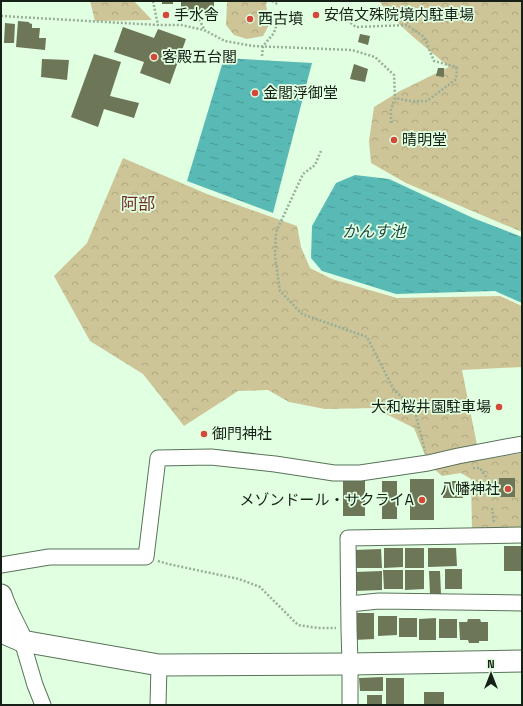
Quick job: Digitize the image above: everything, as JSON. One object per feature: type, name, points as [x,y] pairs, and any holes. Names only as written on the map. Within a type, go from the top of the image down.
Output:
[{"type":"street","points":[[1,565],[49,557],[146,557],[158,458],[211,456],[334,473],[360,473],[428,463],[522,444]]},
{"type":"street","points":[[350,705],[348,538],[522,535]]},
{"type":"street","points":[[1,595],[22,641],[35,685],[43,705]]},
{"type":"street","points":[[348,604],[379,601],[522,603]]},
{"type":"street","points":[[1,632],[22,641],[159,665],[522,661]]},
{"type":"street","points":[[158,705],[159,665]]},
{"type":"path","points":[[153,1],[158,25]]},
{"type":"path","points":[[272,1],[279,5]]},
{"type":"path","points":[[197,12],[204,30]]},
{"type":"path","points":[[1,16],[181,25],[204,30],[225,40],[253,46],[352,50],[375,57],[394,75],[395,98],[391,110],[391,124]]},
{"type":"path","points":[[344,18],[356,27],[407,25],[424,37],[434,61],[456,67],[456,80],[427,101],[410,101],[395,98]]},
{"type":"path","points":[[262,56],[263,46],[274,33],[278,20]]},
{"type":"path","points":[[321,151],[316,165],[303,174],[276,232],[276,256],[280,291],[302,314],[367,337],[394,390],[414,408],[428,463]]},
{"type":"path","points":[[473,468],[480,468],[491,484]]},
{"type":"path","points":[[146,557],[168,564],[239,579],[260,587],[298,624],[318,628],[348,629]]},
{"type":"green space","points":[[90,1],[134,1],[152,20],[95,21]]},
{"type":"green space","points":[[229,1],[267,1],[266,5],[270,23],[263,36],[247,39],[234,35],[226,25],[227,3]]},
{"type":"green space","points":[[379,1],[522,1],[522,232],[406,183],[371,163],[369,141],[374,107],[400,91],[449,67],[403,28]]},
{"type":"green space","points":[[123,158],[207,194],[297,226],[301,247],[310,268],[332,279],[397,298],[500,296],[522,306],[522,367],[462,370],[477,445],[425,455],[414,428],[374,408],[325,409],[289,402],[268,390],[238,391],[184,426],[143,374],[90,341],[54,276],[87,243]]},
{"type":"green space","points":[[522,453],[522,532],[472,530],[471,479],[461,473],[442,476],[433,468]]},
{"type":"water","points":[[224,58],[312,63],[273,213],[187,181]]},
{"type":"water","name":"かんす池","points":[[355,175],[389,179],[473,218],[522,237],[522,303],[495,291],[396,294],[322,271],[311,258],[312,226],[336,183]]},
{"type":"building","points":[[162,1],[173,1],[173,4],[162,4]]},
{"type":"building","points":[[181,1],[214,1],[214,12],[181,13]]},
{"type":"building","name":"手水舎","points":[[169,11],[169,17],[163,18],[163,12]]},
{"type":"building","points":[[18,21],[29,22],[32,24],[32,28],[40,28],[39,38],[46,38],[45,50],[16,47]]},
{"type":"building","points":[[5,23],[15,24],[14,43],[4,43]]},
{"type":"building","name":"客殿五台閣","points":[[123,27],[154,38],[158,29],[186,39],[170,84],[140,73],[144,62],[114,52]]},
{"type":"building","points":[[360,34],[370,36],[368,45],[358,42]]},
{"type":"building","points":[[94,54],[121,62],[110,96],[139,103],[134,118],[104,109],[98,127],[71,117]]},
{"type":"building","points":[[42,59],[69,60],[67,80],[41,77]]},
{"type":"building","points":[[354,64],[368,69],[365,82],[350,79]]},
{"type":"building","points":[[438,68],[444,68],[444,77],[436,76]]},
{"type":"building","points":[[343,478],[365,478],[365,516],[343,516]]},
{"type":"building","points":[[499,478],[515,478],[515,497],[499,497]]},
{"type":"building","name":"メゾンドール・サクライA","points":[[410,479],[434,479],[434,520],[410,520]]},
{"type":"building","points":[[382,481],[397,481],[397,519],[382,519]]},
{"type":"building","points":[[443,481],[463,481],[463,498],[443,498]]},
{"type":"building","points":[[504,546],[522,546],[522,571],[504,571]]},
{"type":"building","points":[[384,548],[403,548],[403,567],[384,568]]},
{"type":"building","points":[[405,548],[424,548],[424,568],[405,568]]},
{"type":"building","points":[[428,548],[456,548],[457,566],[428,567]]},
{"type":"building","points":[[381,549],[382,568],[354,568],[354,550]]},
{"type":"building","points":[[445,569],[462,569],[462,589],[445,589]]},
{"type":"building","points":[[383,570],[403,570],[403,589],[384,589]]},
{"type":"building","points":[[405,570],[424,570],[424,589],[405,590]]},
{"type":"building","points":[[382,571],[382,590],[354,591],[354,572]]},
{"type":"building","points":[[429,571],[440,571],[441,594],[430,594]]},
{"type":"building","points":[[354,613],[374,613],[374,639],[354,640]]},
{"type":"building","points":[[378,616],[397,616],[397,635],[378,636]]},
{"type":"building","points":[[399,618],[417,618],[417,637],[399,637]]},
{"type":"building","points":[[436,618],[436,640],[419,640],[419,619]]},
{"type":"building","points":[[439,619],[457,619],[457,638],[439,638]]},
{"type":"building","points":[[468,619],[480,619],[481,622],[488,622],[488,641],[469,643],[468,640],[460,640],[459,622],[467,622]]},
{"type":"building","points":[[383,677],[383,691],[360,691],[359,678]]},
{"type":"building","points":[[386,678],[404,678],[404,705],[386,705]]},
{"type":"building","points":[[424,692],[444,692],[444,705],[424,705]]},
{"type":"building","points":[[367,695],[382,695],[382,705],[367,705]]},
{"type":"place","name":"手水舎","points":[[166,15]]},
{"type":"place","name":"安倍文殊院境内駐車場","points":[[316,15]]},
{"type":"place","name":"西古墳","points":[[250,19]]},
{"type":"place","name":"客殿五台閣","points":[[154,57]]},
{"type":"place","name":"金閣浮御堂","points":[[255,93]]},
{"type":"place","name":"晴明堂","points":[[394,140]]},
{"type":"place","name":"大和桜井園駐車場","points":[[499,407]]},
{"type":"place","name":"御門神社","points":[[204,434]]},
{"type":"place","name":"八幡神社","points":[[508,489]]},
{"type":"place","name":"メゾンドール・サクライA","points":[[422,500]]},
{"type":"district","name":"阿部","points":[[138,204]]}]
